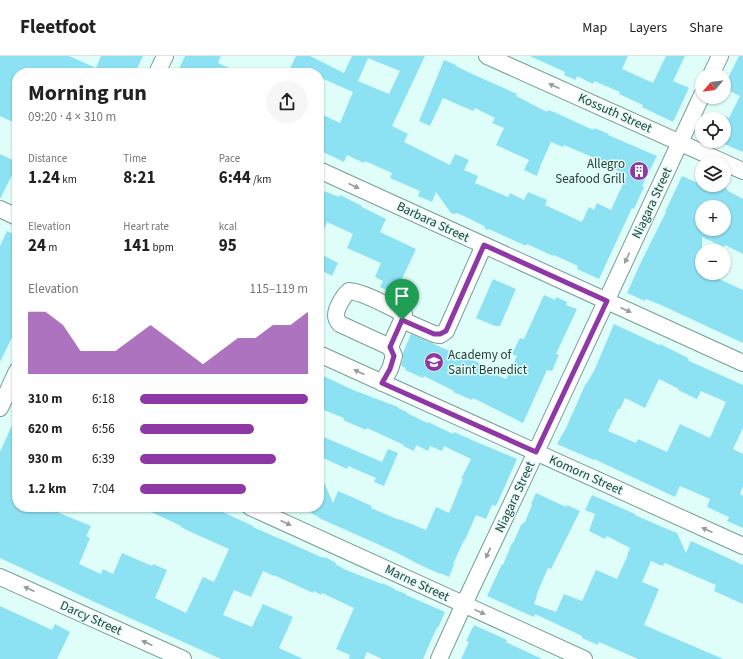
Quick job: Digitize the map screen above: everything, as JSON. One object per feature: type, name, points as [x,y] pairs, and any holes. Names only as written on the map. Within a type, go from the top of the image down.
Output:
[{"type":"street","points":[[159,68],[165,56]]},
{"type":"street","name":"Kossuth Street","points":[[487,56],[743,171]]},
{"type":"street","points":[[714,68],[720,56]]},
{"type":"street","name":"Niagara Street","points":[[439,659],[698,104]]},
{"type":"street","name":"Barbara Street","points":[[324,172],[743,363]]},
{"type":"street","points":[[0,209],[12,215]]},
{"type":"street","points":[[402,320],[434,334],[440,334],[446,331],[484,245]]},
{"type":"street","points":[[382,383],[390,369],[394,356],[390,347],[340,324],[337,320],[336,314],[345,294],[349,291],[354,291],[404,314],[390,347]]},
{"type":"street","name":"Komorn Street","points":[[324,356],[743,546]]},
{"type":"street","points":[[8,401],[12,388]]},
{"type":"street","name":"Marne Street","points":[[261,512],[584,659]]},
{"type":"street","name":"Darcy Street","points":[[0,576],[182,659]]},
{"type":"building","points":[[0,56],[69,56],[96,68],[12,68],[12,122],[0,116]]},
{"type":"building","points":[[101,56],[143,56],[137,68],[96,68]]},
{"type":"building","points":[[185,56],[221,56],[218,63],[229,68],[179,68]]},
{"type":"building","points":[[296,56],[310,56],[344,73],[352,56],[425,56],[392,126],[408,134],[404,142],[450,165],[455,154],[469,160],[464,170],[478,176],[475,183],[508,197],[510,193],[524,200],[528,192],[547,200],[545,205],[582,222],[589,207],[594,210],[597,203],[611,210],[627,175],[603,164],[604,162],[564,145],[563,147],[551,142],[537,176],[524,170],[529,160],[496,145],[504,128],[492,123],[495,118],[475,108],[473,111],[443,98],[430,126],[419,121],[444,60],[517,94],[516,96],[547,112],[548,110],[554,112],[593,130],[594,128],[609,134],[608,135],[657,156],[642,186],[644,187],[634,209],[632,208],[599,279],[577,269],[578,266],[554,255],[553,256],[527,244],[526,246],[489,229],[486,230],[484,226],[466,217],[457,213],[451,213],[436,192],[432,202],[418,196],[420,191],[390,178],[392,173],[347,155],[344,162],[324,152],[324,115],[340,123],[353,92],[324,79],[324,68],[290,68]],"holes":[[[368,58],[400,71],[389,94],[358,81]]]},
{"type":"building","points":[[530,56],[628,56],[622,69],[653,83],[666,56],[685,56],[673,81],[689,88],[673,122],[642,107],[643,105],[619,94],[620,92],[594,81],[593,84],[577,76],[576,80],[564,75],[565,72]]},
{"type":"building","points":[[739,56],[743,56],[743,152],[731,147],[731,114],[740,96],[731,92],[731,72]]},
{"type":"building","points":[[0,154],[12,160],[12,175],[0,199]]},
{"type":"building","points":[[682,176],[695,182],[695,192],[730,192],[743,199],[743,254],[731,248],[731,244],[717,244],[702,237],[702,244],[695,244],[695,280],[721,280],[743,290],[743,343],[661,305],[646,299],[645,301],[627,293]]},
{"type":"building","points":[[324,191],[339,197],[340,195],[386,219],[380,232],[416,249],[395,294],[380,287],[383,281],[375,277],[381,263],[347,248],[353,234],[327,222],[324,230]]},
{"type":"building","points":[[7,231],[12,234],[12,337],[0,362],[0,246]]},
{"type":"building","points":[[324,256],[338,263],[332,276],[324,272]]},
{"type":"building","points":[[493,279],[516,289],[500,326],[495,326],[476,318]]},
{"type":"building","points":[[544,295],[555,300],[556,297],[567,302],[566,305],[577,309],[556,354],[559,355],[552,371],[547,370],[523,423],[473,398],[472,400],[453,392],[454,391],[424,376],[423,378],[405,370],[406,368],[401,366],[403,353],[411,334],[461,356],[461,354],[483,365],[481,368],[506,379],[517,356],[512,354],[520,338],[524,339]]},
{"type":"building","points":[[614,324],[659,345],[660,344],[688,358],[689,361],[743,385],[743,428],[733,449],[743,454],[743,486],[740,494],[743,496],[743,528],[727,521],[729,517],[707,507],[710,499],[680,486],[675,497],[594,459],[557,444],[566,428],[586,383],[594,371]],"holes":[[[659,379],[679,389],[678,390],[697,399],[701,391],[726,402],[710,438],[680,424],[667,452],[638,439],[636,443],[608,431],[625,398],[645,408]]]},
{"type":"building","points":[[324,376],[353,390],[398,407],[427,423],[428,422],[453,434],[454,432],[517,459],[496,506],[492,505],[486,519],[476,515],[453,564],[454,565],[449,577],[319,518],[309,512],[324,512],[324,482],[333,503],[338,491],[372,506],[371,508],[426,530],[436,507],[449,513],[463,479],[461,479],[471,459],[444,446],[442,451],[430,446],[428,451],[416,445],[414,451],[367,428],[366,430],[343,420],[344,418],[324,410]]},
{"type":"building","points":[[12,425],[12,512],[57,512],[91,526],[86,536],[90,538],[79,564],[101,574],[103,569],[113,574],[122,553],[152,566],[153,564],[167,570],[155,598],[186,613],[203,577],[214,582],[229,549],[152,512],[223,512],[253,527],[321,557],[327,558],[346,570],[382,583],[445,612],[423,659],[382,659],[367,652],[364,659],[349,659],[350,655],[336,649],[354,608],[322,593],[321,595],[314,591],[313,593],[263,571],[251,597],[234,590],[223,615],[252,627],[263,604],[293,617],[279,648],[303,659],[221,659],[0,558],[0,452]]},
{"type":"building","points":[[324,437],[382,462],[388,449],[398,453],[384,486],[374,482],[376,478],[348,466],[347,469],[324,458]]},
{"type":"building","points":[[536,493],[566,507],[567,505],[580,511],[551,569],[548,568],[534,604],[556,612],[564,594],[582,601],[596,570],[617,579],[630,548],[607,536],[605,539],[589,531],[595,514],[585,510],[592,495],[677,533],[686,553],[691,541],[743,565],[743,604],[714,591],[716,585],[665,563],[662,566],[651,561],[642,582],[659,589],[644,625],[723,659],[638,659],[599,642],[598,645],[535,614],[534,617],[487,596],[521,525],[525,522]]},
{"type":"building","points":[[0,606],[52,630],[55,624],[70,632],[57,659],[0,659]]},
{"type":"building","points":[[474,625],[507,640],[506,642],[542,659],[461,659],[469,642],[466,641]]},
{"type":"place","name":"Allegro Seafood Grill","points":[[639,171]]},
{"type":"place","name":"Academy of Saint Benedict","points":[[434,362]]},
{"type":"route","points":[[484,245],[607,301],[536,452],[382,383],[390,369],[394,356],[390,347],[402,320],[434,334],[440,334],[446,331],[484,245]]}]
